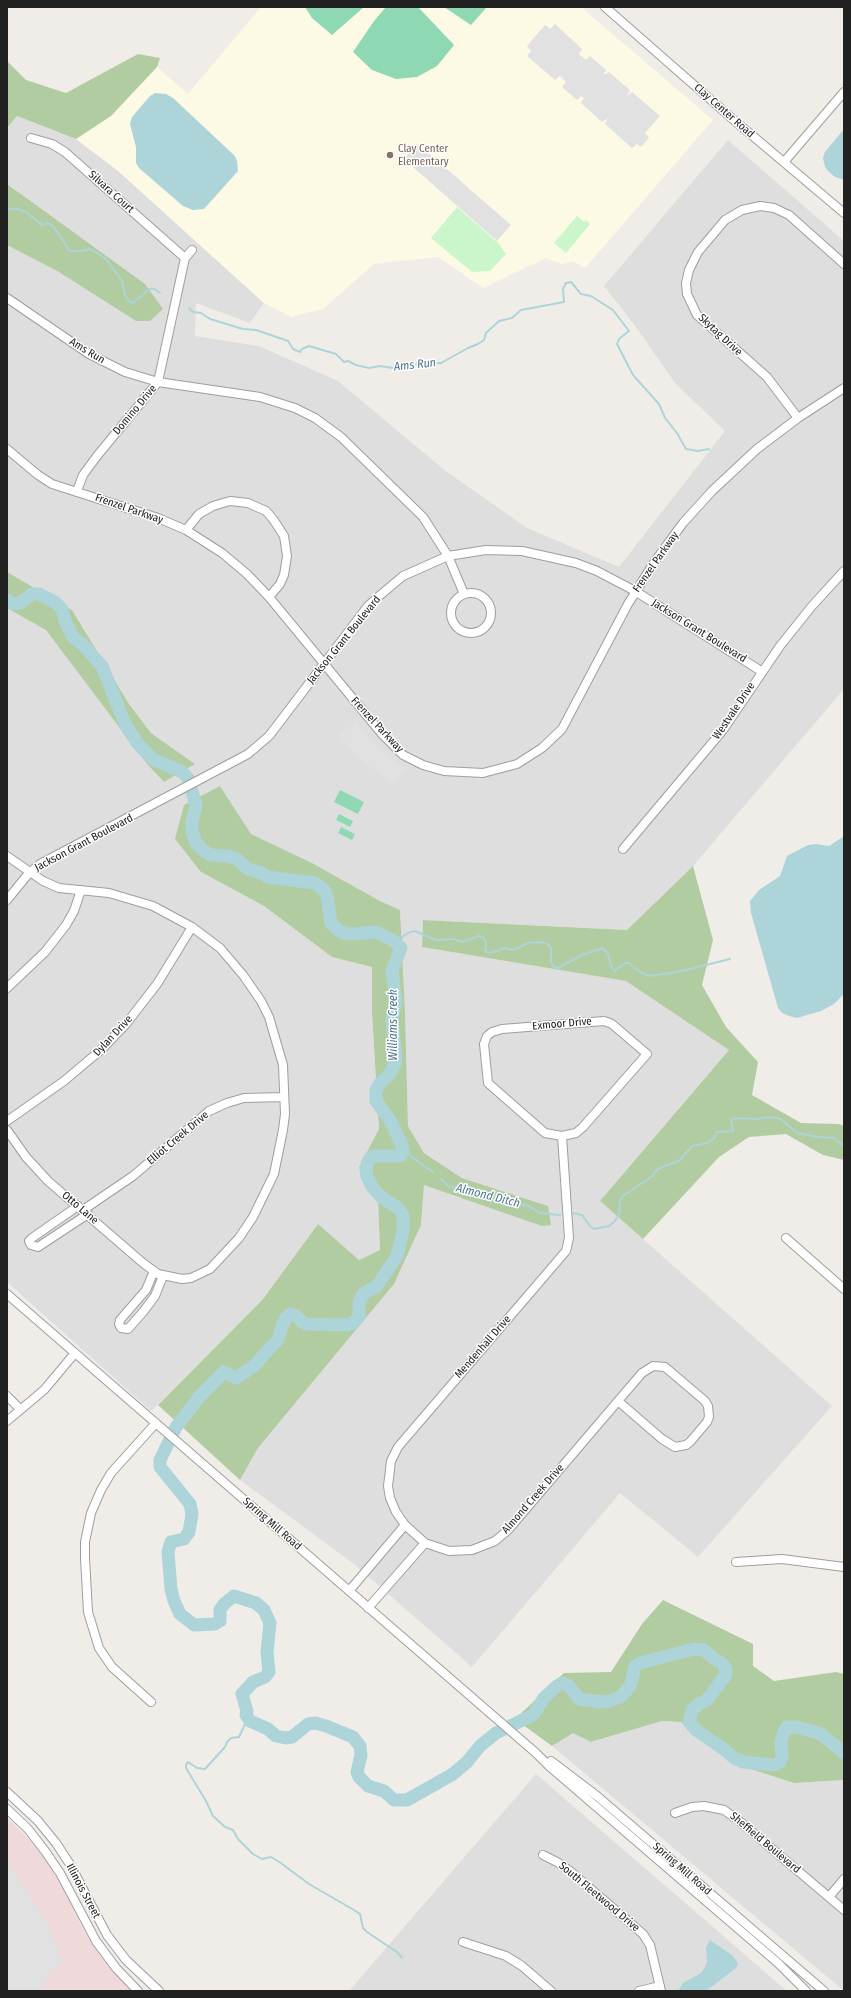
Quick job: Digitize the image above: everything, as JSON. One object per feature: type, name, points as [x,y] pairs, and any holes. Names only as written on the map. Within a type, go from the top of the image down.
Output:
[{"type":"street","name":"Clay Center Road","points":[[604,7],[734,121],[844,213]]},
{"type":"street","points":[[784,162],[844,92]]},
{"type":"street","name":"Silvara Court","points":[[31,138],[52,144],[65,152],[185,258]]},
{"type":"street","name":"Skytag Drive","points":[[798,418],[767,377],[697,315],[687,294],[686,283],[689,270],[698,252],[726,220],[742,210],[760,206],[774,208],[789,215],[844,264]]},
{"type":"street","name":"Domino Drive","points":[[77,491],[83,475],[97,456],[158,382],[185,258],[192,250]]},
{"type":"street","name":"Ams Run","points":[[7,298],[99,360],[125,372],[158,382],[260,397],[295,408],[314,418],[341,438],[414,508],[432,530],[448,556],[464,594]]},
{"type":"street","name":"Frenzel Parkway","points":[[7,449],[44,479],[158,518],[186,530],[236,564],[269,597],[391,744],[414,761],[444,771],[478,773],[495,771],[517,764],[530,756],[562,729],[635,591],[674,536],[712,491],[757,449],[798,418],[844,388]]},
{"type":"street","points":[[186,530],[199,514],[213,506],[224,503],[248,503],[266,511],[284,536],[287,556],[287,565],[280,584],[269,597]]},
{"type":"street","name":"Jackson Grant Boulevard","points":[[7,900],[29,873],[40,864],[248,754],[269,736],[368,606],[394,583],[421,566],[448,556],[486,550],[522,551],[597,570],[635,591],[761,671]]},
{"type":"street","name":"Westvale Drive","points":[[623,849],[724,730],[761,671],[800,620],[844,571]]},
{"type":"street","points":[[471,593],[484,597],[492,609],[490,623],[479,632],[466,633],[455,626],[452,621],[451,608],[458,597],[464,594],[471,593]]},
{"type":"street","name":"Otto Lane","points":[[7,856],[29,873],[59,888],[109,893],[141,901],[167,912],[211,940],[229,958],[261,1001],[277,1042],[283,1065],[284,1097],[283,1130],[274,1174],[266,1192],[249,1224],[225,1254],[210,1269],[191,1278],[182,1279],[164,1276],[154,1271],[36,1169],[7,1130]]},
{"type":"street","points":[[7,988],[45,952],[66,925],[74,911],[81,890]]},
{"type":"street","name":"Dylan Drive","points":[[7,1121],[64,1081],[102,1049],[126,1024],[157,984],[192,927]]},
{"type":"street","name":"Exmoor Drive","points":[[604,1021],[612,1024],[647,1054],[583,1127],[576,1133],[562,1136],[550,1135],[541,1130],[488,1084],[486,1078],[484,1044],[487,1036],[492,1032],[502,1029],[604,1021]]},
{"type":"street","name":"Elliot Creek Drive","points":[[83,1210],[32,1238],[29,1241],[30,1245],[38,1247],[83,1210],[133,1176],[209,1111],[227,1103],[244,1098],[284,1097]]},
{"type":"street","name":"Mendenhall Drive","points":[[425,1543],[405,1525],[396,1512],[390,1498],[388,1486],[391,1461],[398,1447],[562,1257],[567,1248],[569,1233],[562,1136]]},
{"type":"street","points":[[786,1238],[844,1288]]},
{"type":"street","points":[[154,1271],[146,1290],[120,1320],[119,1324],[124,1329],[128,1328],[151,1301],[164,1276]]},
{"type":"street","name":"Spring Mill Road","points":[[7,1294],[349,1590],[549,1766],[778,1963],[806,1991]]},
{"type":"street","points":[[7,1421],[44,1390],[74,1353]]},
{"type":"street","name":"Almond Creek Drive","points":[[425,1543],[449,1551],[460,1552],[472,1550],[495,1541],[508,1530],[618,1401],[647,1369],[652,1366],[665,1367],[705,1401],[708,1406],[709,1417],[707,1422],[686,1446],[675,1447],[662,1439],[618,1401]]},
{"type":"street","points":[[7,1396],[20,1409]]},
{"type":"street","points":[[151,1702],[112,1667],[99,1648],[88,1612],[85,1542],[91,1513],[101,1490],[112,1473],[156,1423]]},
{"type":"street","points":[[349,1590],[405,1525]]},
{"type":"street","points":[[368,1608],[425,1543]]},
{"type":"street","points":[[736,1562],[782,1559],[844,1567]]},
{"type":"street","name":"Spring Mill Road","points":[[536,1753],[553,1763],[597,1796],[824,1991]]},
{"type":"street","name":"Illinois Street","points":[[7,1792],[38,1821],[56,1843],[71,1866],[107,1935],[126,1960],[159,1991]]},
{"type":"street","name":"Sheffield Boulevard","points":[[675,1813],[692,1807],[704,1806],[724,1810],[738,1820],[844,1910]]},
{"type":"street","name":"Illinois Street","points":[[7,1809],[28,1829],[45,1851],[60,1873],[96,1941],[116,1968],[138,1991]]},
{"type":"street","name":"South Fleetwood Drive","points":[[543,1855],[570,1871],[642,1934],[650,1945],[660,1989]]},
{"type":"street","points":[[829,1897],[844,1879]]},
{"type":"street","points":[[463,1942],[506,1956],[522,1966],[551,1991]]},
{"type":"street","points":[[639,1991],[660,1989]]},
{"type":"shaded area","name":"Clay Center Elementary","points":[[261,7],[581,7],[713,120],[585,268],[573,261],[562,264],[546,258],[483,288],[438,257],[374,264],[323,309],[291,317],[264,303],[117,170],[76,139],[111,116],[157,67],[188,94]]},
{"type":"shaded area","points":[[555,24],[582,49],[579,54],[586,60],[590,56],[606,70],[603,75],[609,72],[630,90],[627,96],[632,92],[660,116],[645,133],[649,138],[641,147],[637,144],[632,148],[605,124],[608,118],[602,122],[581,103],[584,98],[581,96],[577,100],[562,87],[566,82],[560,76],[555,80],[527,56],[531,51],[527,46],[545,25],[550,29]]},
{"type":"shaded area","points":[[17,116],[76,139],[117,170],[264,303],[250,323],[196,303],[195,336],[259,346],[338,381],[443,469],[527,528],[619,567],[725,431],[675,383],[636,327],[604,286],[728,140],[844,241],[844,689],[693,866],[627,930],[423,920],[422,947],[627,981],[729,1050],[600,1201],[832,1406],[698,1557],[620,1493],[472,1667],[354,1564],[240,1480],[258,1448],[394,1284],[421,1225],[424,1185],[548,1206],[462,1178],[424,1153],[408,1126],[405,1011],[400,910],[380,901],[312,863],[251,834],[220,786],[201,872],[264,906],[332,957],[372,967],[372,1013],[379,1129],[359,1167],[378,1200],[380,1250],[359,1260],[318,1224],[263,1299],[151,1411],[7,1282],[7,608],[46,629],[147,764],[164,782],[195,764],[151,733],[129,704],[72,610],[7,572],[7,245],[59,272],[15,189],[7,184],[7,128]]},
{"type":"shaded area","points":[[418,144],[511,225],[497,241],[404,159]]},
{"type":"shaded area","points":[[356,721],[374,744],[406,769],[394,786],[360,759],[339,735]]},
{"type":"shaded area","points":[[662,1721],[681,1722],[732,1763],[794,1783],[844,1780],[844,1991],[552,1746],[573,1732],[592,1742]]},
{"type":"shaded area","points":[[536,1774],[787,1991],[349,1991]]},
{"type":"shaded area","points":[[7,1817],[40,1851],[60,1883],[86,1935],[104,1961],[133,1991],[7,1991]]},
{"type":"shaded area","points":[[7,1862],[32,1898],[49,1928],[57,1946],[58,1955],[65,1959],[37,1991],[7,1991]]},
{"type":"green space","points":[[305,7],[364,7],[332,35],[312,18]]},
{"type":"green space","points":[[386,7],[418,7],[454,45],[437,66],[417,77],[396,79],[372,70],[353,52],[374,21]]},
{"type":"green space","points":[[444,7],[487,7],[471,25]]},
{"type":"green space","points":[[138,54],[160,58],[157,67],[111,116],[76,139],[17,116],[7,128],[7,61],[26,80],[66,93]]},
{"type":"green space","points":[[7,184],[145,284],[163,309],[150,321],[136,321],[59,272],[7,245]]},
{"type":"green space","points":[[457,207],[499,244],[506,254],[490,271],[472,272],[431,238]]},
{"type":"green space","points":[[577,216],[584,222],[586,220],[590,224],[566,253],[554,243]]},
{"type":"green space","points":[[7,572],[72,610],[129,704],[151,733],[195,764],[164,782],[147,764],[46,630],[7,608]]},
{"type":"green space","points":[[220,786],[251,834],[312,863],[380,901],[400,910],[405,1011],[408,1126],[424,1153],[462,1178],[548,1206],[551,1225],[542,1226],[424,1185],[421,1225],[394,1284],[258,1448],[240,1480],[158,1405],[263,1299],[318,1224],[359,1260],[380,1250],[378,1200],[359,1167],[379,1129],[372,1013],[372,967],[332,957],[264,906],[201,872],[175,839],[184,805]]},
{"type":"green space","points":[[340,790],[364,802],[358,814],[334,802]]},
{"type":"green space","points":[[339,814],[353,821],[350,827],[336,820]]},
{"type":"green space","points":[[341,827],[355,834],[352,840],[338,833]]},
{"type":"green space","points":[[693,866],[713,940],[702,985],[726,1027],[758,1062],[752,1095],[801,1123],[839,1124],[844,1126],[844,1160],[823,1155],[786,1134],[749,1137],[719,1157],[643,1239],[600,1201],[729,1050],[626,981],[422,947],[423,920],[627,930]]},
{"type":"green space","points":[[663,1600],[753,1644],[753,1666],[774,1681],[836,1672],[844,1674],[844,1780],[794,1783],[732,1763],[681,1722],[662,1721],[591,1742],[573,1733],[552,1746],[515,1719],[564,1673],[611,1672],[642,1624]]},
{"type":"water","points":[[155,93],[166,94],[173,98],[235,156],[238,171],[204,209],[193,210],[183,206],[139,168],[136,163],[136,147],[130,124],[132,117],[150,96]]},
{"type":"water","points":[[844,129],[844,180],[835,177],[828,171],[825,167],[823,158],[825,152]]},
{"type":"water","points":[[844,836],[844,994],[834,1004],[821,1011],[797,1018],[789,1016],[782,1013],[778,1008],[751,913],[750,901],[759,890],[780,876],[787,856],[808,845],[816,844],[829,846]]},
{"type":"water","points":[[710,1940],[732,1955],[738,1963],[736,1968],[706,1991],[678,1991],[683,1983],[701,1973],[705,1967],[707,1961],[706,1947]]},
{"type":"waterway","name":"Ams Run","points":[[7,209],[16,209],[26,212],[42,225],[48,223],[53,226],[70,251],[90,249],[105,258],[122,281],[125,295],[129,301],[133,303],[149,289],[154,289],[160,293]]},
{"type":"waterway","name":"Ams Run","points":[[189,308],[193,312],[201,313],[210,319],[243,329],[256,330],[288,341],[293,349],[300,352],[302,349],[309,346],[336,354],[344,362],[348,361],[356,365],[369,368],[380,366],[393,368],[413,364],[441,363],[478,344],[484,340],[486,333],[499,321],[512,318],[521,310],[564,302],[563,289],[566,283],[571,282],[581,294],[591,296],[613,310],[629,331],[619,339],[617,344],[633,375],[659,404],[665,418],[677,433],[686,449],[698,451],[709,449]]},
{"type":"waterway","name":"Williams Creek","points":[[7,600],[13,604],[20,603],[32,594],[39,594],[55,602],[62,609],[65,621],[73,637],[82,644],[102,666],[126,726],[139,745],[153,759],[182,772],[188,778],[196,805],[192,822],[192,832],[196,843],[204,851],[211,855],[228,856],[238,860],[248,869],[262,873],[268,877],[315,883],[324,890],[327,896],[331,923],[337,929],[344,933],[352,934],[376,932],[394,941],[401,948],[392,970],[396,1001],[392,1020],[396,1062],[389,1075],[380,1083],[376,1090],[376,1101],[390,1120],[402,1145],[403,1151],[400,1156],[372,1156],[368,1161],[366,1169],[367,1177],[373,1188],[380,1196],[398,1208],[403,1215],[403,1231],[397,1256],[377,1286],[363,1294],[359,1302],[359,1317],[353,1323],[347,1325],[305,1324],[296,1316],[291,1314],[286,1318],[279,1338],[254,1366],[236,1378],[224,1372],[200,1396],[176,1427],[160,1460],[160,1467],[190,1504],[192,1514],[189,1532],[184,1539],[171,1542],[168,1552],[171,1589],[174,1601],[180,1614],[194,1625],[215,1624],[220,1621],[220,1610],[224,1604],[234,1596],[256,1603],[264,1610],[270,1623],[267,1652],[269,1672],[265,1677],[253,1682],[242,1694],[247,1711],[246,1715],[250,1721],[268,1729],[276,1736],[286,1738],[292,1737],[308,1724],[315,1723],[353,1737],[360,1746],[361,1755],[357,1772],[359,1777],[368,1786],[384,1791],[394,1800],[407,1800],[453,1774],[467,1762],[480,1746],[496,1733],[533,1715],[544,1698],[562,1683],[569,1686],[579,1699],[600,1702],[609,1701],[620,1697],[627,1690],[631,1684],[635,1666],[640,1663],[694,1649],[704,1650],[722,1663],[726,1669],[725,1676],[707,1700],[692,1710],[689,1722],[696,1730],[734,1758],[743,1762],[774,1765],[780,1762],[782,1757],[781,1742],[787,1727],[797,1727],[821,1734],[844,1753]]},
{"type":"waterway","points":[[399,944],[403,936],[415,931],[436,940],[453,939],[462,942],[479,936],[483,937],[486,942],[485,951],[490,953],[505,948],[513,950],[528,943],[541,942],[547,944],[551,948],[551,962],[554,967],[558,968],[582,955],[603,948],[608,954],[611,966],[615,971],[625,963],[629,963],[640,972],[649,976],[677,972],[730,959]]},
{"type":"waterway","name":"Almond Ditch","points":[[573,1213],[582,1215],[594,1229],[609,1226],[619,1215],[620,1200],[624,1195],[650,1178],[658,1169],[680,1160],[692,1146],[707,1143],[714,1138],[717,1132],[733,1131],[731,1121],[734,1118],[778,1118],[797,1133],[834,1138],[844,1146]]},
{"type":"waterway","name":"Almond Ditch","points":[[403,1151],[433,1172]]},
{"type":"waterway","name":"Almond Ditch","points":[[441,1179],[449,1187],[467,1188],[474,1194],[503,1203],[509,1202],[529,1206],[540,1213],[560,1215]]},
{"type":"waterway","points":[[248,1718],[239,1737],[231,1738],[205,1769],[197,1768],[188,1762],[186,1765],[186,1768],[206,1801],[213,1816],[225,1827],[233,1830],[238,1839],[253,1854],[262,1859],[271,1857],[309,1884],[360,1914],[363,1928],[397,1952],[402,1958]]},
{"type":"place","name":"Clay Center Elementary","points":[[390,155]]}]
